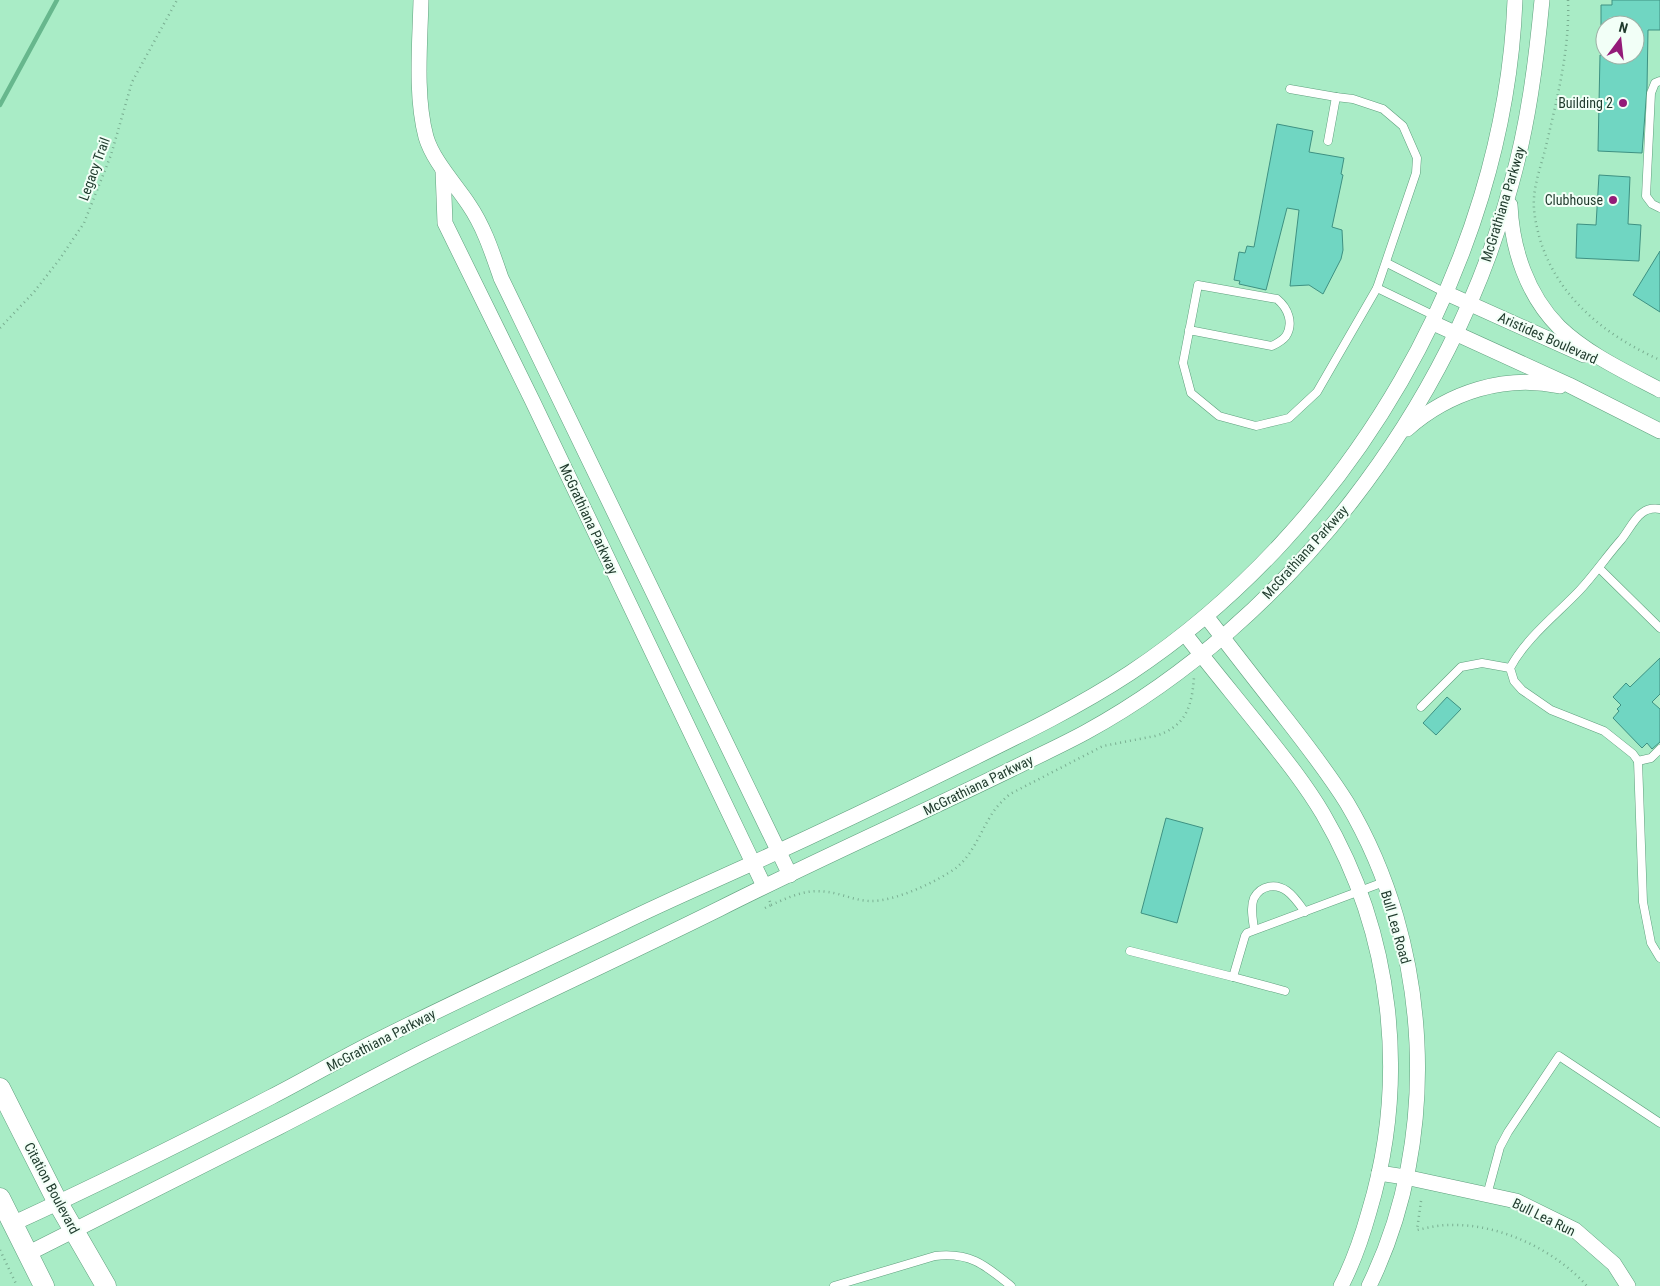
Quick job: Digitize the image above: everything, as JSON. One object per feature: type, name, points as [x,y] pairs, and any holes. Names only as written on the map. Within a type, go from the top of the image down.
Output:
[{"type":"main road","name":"Citation Boulevard","points":[[0,1088],[58,1203],[106,1286]]},
{"type":"main road","points":[[0,1198],[26,1254],[44,1286]]},
{"type":"street","name":"McGrathiana Parkway","points":[[421,0],[419,70],[426,138],[443,170],[469,204],[485,232],[502,278],[790,874]]},
{"type":"street","name":"McGrathiana Parkway","points":[[12,1224],[173,1147],[381,1039],[671,899],[779,851],[1049,722],[1131,672],[1185,634],[1261,565],[1305,518],[1335,481],[1383,412],[1434,319],[1446,292],[1479,200],[1499,128],[1509,66],[1515,0]]},
{"type":"street","name":"McGrathiana Parkway","points":[[26,1254],[175,1181],[426,1050],[650,943],[764,886],[935,807],[1086,732],[1135,702],[1200,654],[1267,596],[1310,550],[1350,503],[1397,438],[1421,400],[1470,303],[1488,258],[1511,187],[1530,100],[1542,0]]},
{"type":"street","name":"McGrathiana Parkway","points":[[443,170],[445,223],[764,886]]},
{"type":"street","name":"Aristides Boulevard","points":[[1511,187],[1511,226],[1517,253],[1528,282],[1543,308],[1559,327],[1576,341],[1596,355],[1655,387]]},
{"type":"street","name":"Aristides Boulevard","points":[[1446,292],[1655,387]]},
{"type":"street","points":[[1434,319],[1456,333],[1596,398],[1660,431]]},
{"type":"street","points":[[1397,438],[1419,418],[1440,405],[1486,386],[1512,383],[1550,384],[1569,388],[1596,398]]},
{"type":"street","name":"Bull Lea Road","points":[[1206,616],[1328,774],[1348,805],[1368,843],[1384,882],[1405,952],[1415,1011],[1418,1051],[1417,1095],[1411,1152],[1390,1234],[1369,1286]]},
{"type":"street","name":"Bull Lea Road","points":[[1185,634],[1284,758],[1307,788],[1324,815],[1360,892],[1382,968],[1389,1013],[1391,1055],[1390,1102],[1385,1146],[1364,1230],[1341,1286]]},
{"type":"street","name":"Bull Lea Run","points":[[1379,1174],[1405,1177],[1516,1201],[1575,1230],[1614,1264],[1628,1286]]},
{"type":"lane","points":[[1660,81],[1655,83],[1651,93],[1646,196],[1652,204],[1660,208]]},
{"type":"lane","points":[[1189,330],[1272,346],[1286,337],[1290,323],[1285,306],[1277,299],[1198,285],[1189,330],[1183,363],[1191,393],[1219,416],[1256,426],[1289,418],[1317,392],[1377,288],[1416,173],[1417,158],[1403,126],[1382,109],[1353,99],[1290,89]]},
{"type":"lane","points":[[1328,141],[1336,97]]},
{"type":"lane","points":[[1387,263],[1446,292]]},
{"type":"lane","points":[[1377,288],[1434,319]]},
{"type":"lane","points":[[1660,509],[1654,508],[1641,513],[1599,568],[1581,589],[1533,637],[1516,657],[1510,668],[1514,681],[1522,690],[1551,710],[1604,731],[1633,754],[1638,761],[1643,902],[1651,943],[1660,958]]},
{"type":"lane","points":[[1599,568],[1660,628]]},
{"type":"lane","points":[[1421,707],[1461,667],[1482,663],[1510,668]]},
{"type":"lane","points":[[1638,761],[1651,758],[1660,749]]},
{"type":"lane","points":[[1233,977],[1247,932],[1384,882]]},
{"type":"lane","points":[[1254,929],[1252,913],[1254,899],[1263,889],[1275,885],[1288,892],[1305,912]]},
{"type":"lane","points":[[1130,951],[1285,991]]},
{"type":"lane","points":[[1487,1195],[1500,1147],[1508,1132],[1560,1056],[1660,1123]]},
{"type":"lane","points":[[834,1286],[935,1256],[949,1254],[967,1258],[986,1266],[1011,1286]]},
{"type":"path","name":"Legacy Trail","points":[[0,328],[34,292],[84,223],[111,156],[132,82],[177,0]]},
{"type":"path","points":[[1568,0],[1568,34],[1559,91],[1534,196],[1536,224],[1543,252],[1561,285],[1586,313],[1620,338],[1660,360]]},
{"type":"path","points":[[772,905],[807,891],[821,891],[869,901],[883,901],[895,898],[941,877],[956,868],[969,856],[990,816],[1010,794],[1103,746],[1164,734],[1181,721],[1190,708],[1193,697],[1194,674],[1200,654]]},
{"type":"path","points":[[1421,1201],[1417,1230],[1448,1225],[1485,1228],[1521,1239],[1562,1262],[1586,1286]]},
{"type":"path","points":[[0,1250],[17,1286]]},
{"type":"building","name":"Building 2","points":[[1612,0],[1660,0],[1660,30],[1648,30],[1647,88],[1642,153],[1598,151],[1600,65],[1645,65],[1645,15],[1601,15],[1601,5],[1612,5]]},
{"type":"building","points":[[1277,124],[1313,131],[1309,152],[1344,158],[1341,174],[1343,175],[1332,227],[1342,230],[1343,250],[1341,259],[1323,294],[1309,285],[1290,286],[1299,210],[1287,208],[1266,290],[1239,284],[1240,281],[1234,280],[1239,252],[1245,253],[1247,246],[1254,247]]},
{"type":"building","name":"Clubhouse","points":[[1599,175],[1630,177],[1628,224],[1641,225],[1639,261],[1576,258],[1577,224],[1596,225]]},
{"type":"building","points":[[1660,251],[1660,312],[1633,295]]},
{"type":"building","points":[[1660,658],[1660,694],[1652,702],[1660,709],[1660,742],[1652,749],[1647,743],[1642,748],[1613,718],[1621,705],[1613,697],[1626,683],[1630,687]]},
{"type":"building","points":[[1447,697],[1461,709],[1436,735],[1423,723]]},
{"type":"building","points":[[1166,818],[1203,828],[1177,923],[1141,913]]},
{"type":"waterway","points":[[0,105],[57,0]]},
{"type":"place","name":"Building 2","points":[[1623,103]]},
{"type":"place","name":"Clubhouse","points":[[1613,200]]}]
